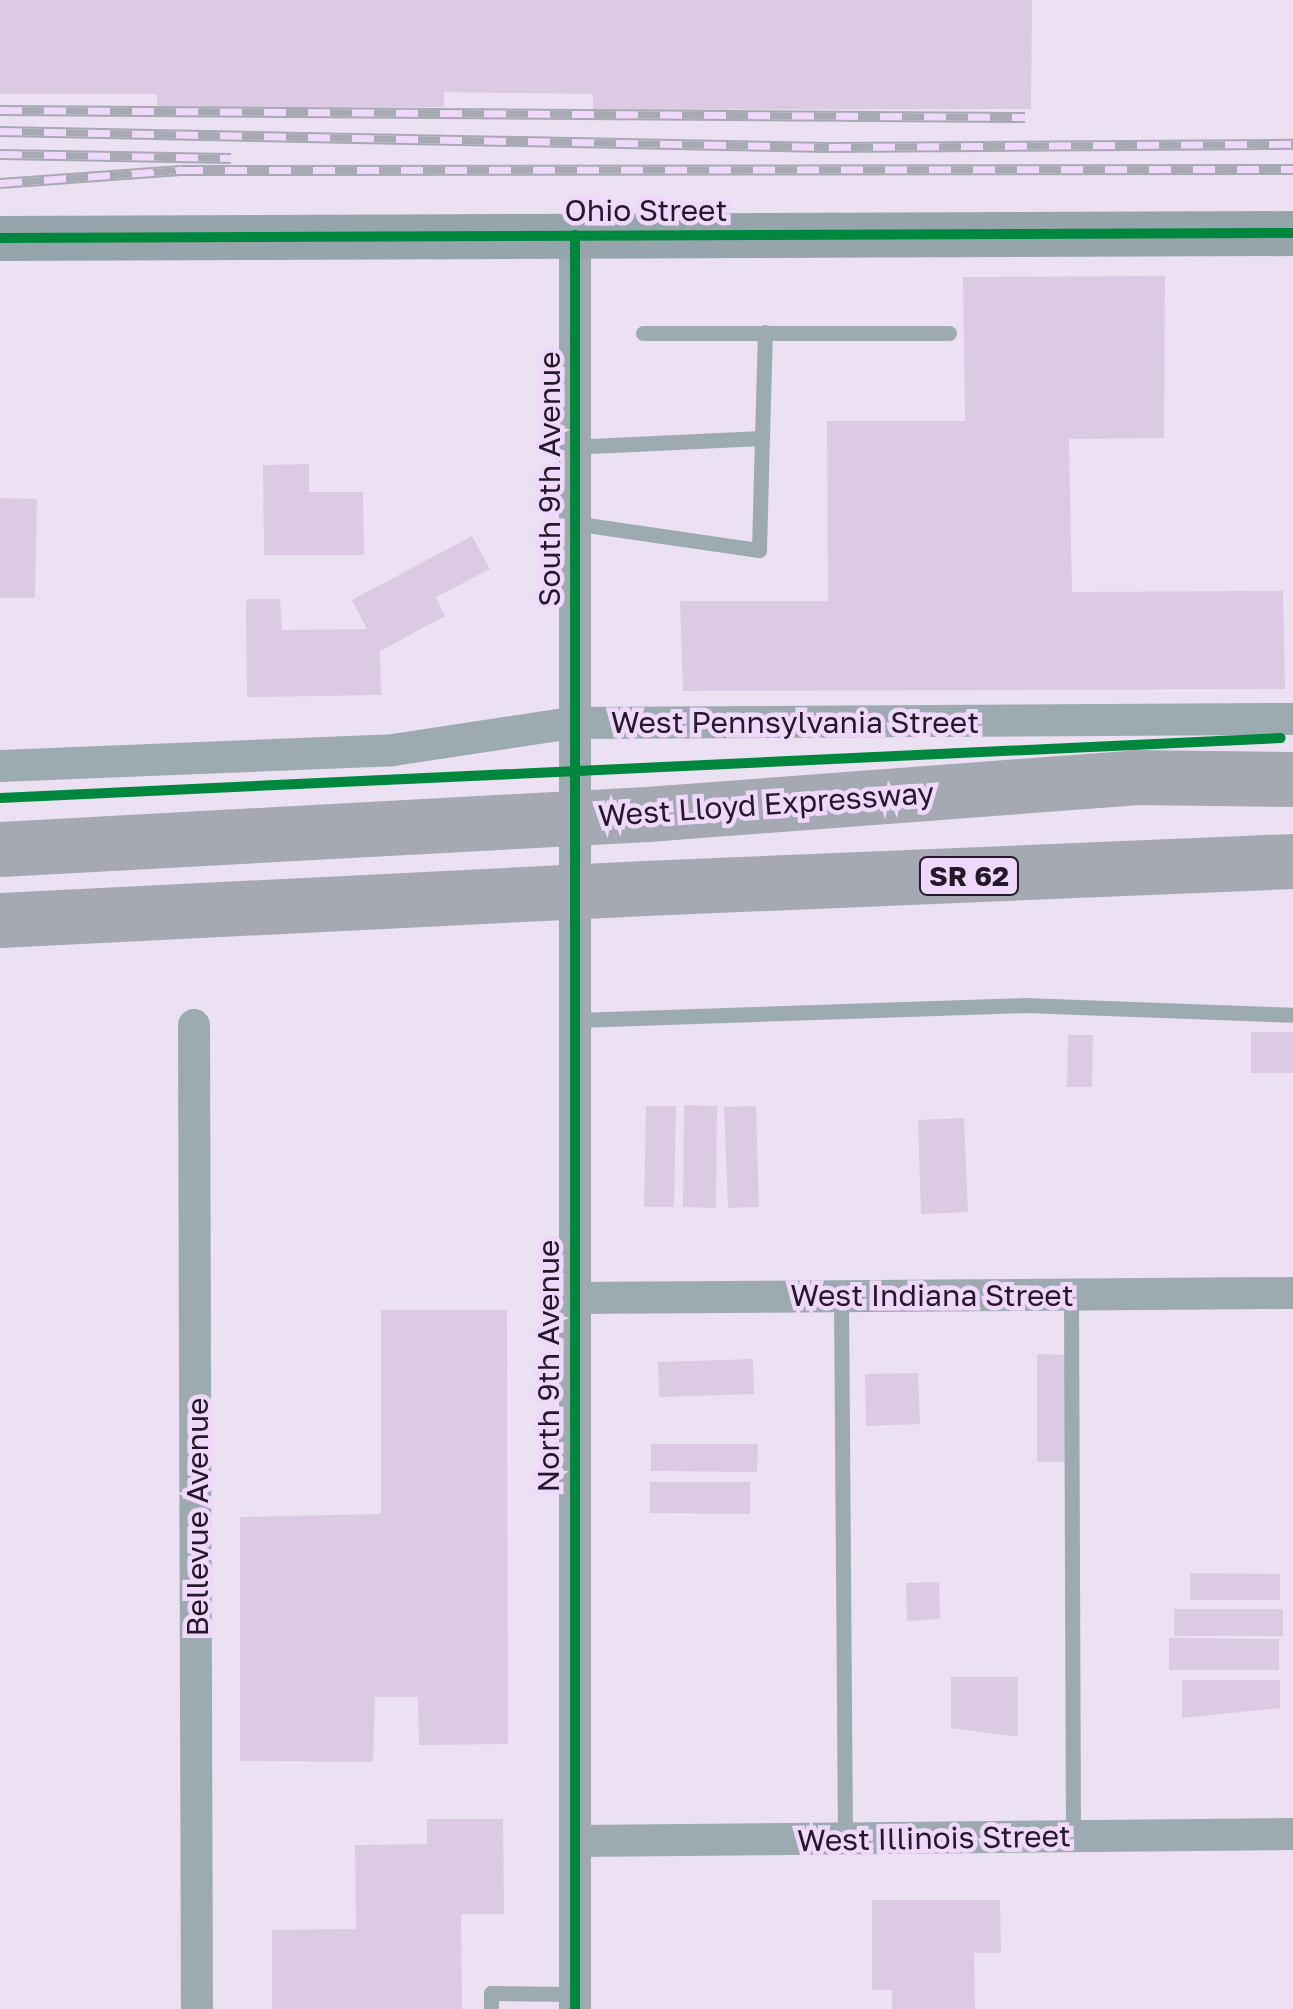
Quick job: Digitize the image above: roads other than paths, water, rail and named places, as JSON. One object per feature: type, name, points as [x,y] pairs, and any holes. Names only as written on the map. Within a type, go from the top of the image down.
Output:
[{"type":"highway","name":"West Lloyd Expressway","points":[[0,848],[647,814],[1135,777],[1293,778]]},
{"type":"highway","name":"SR 62","points":[[0,920],[1293,861]]},
{"type":"street","name":"Ohio Street","points":[[0,238],[1293,233]]},
{"type":"street","name":"South 9th Avenue","points":[[572,723],[575,235]]},
{"type":"street","name":"West Pennsylvania Street","points":[[0,766],[393,750],[572,723],[1293,719]]},
{"type":"street","name":"North 9th Avenue","points":[[572,723],[576,1020],[572,1298],[575,2001]]},
{"type":"street","name":"Bellevue Avenue","points":[[194,1025],[197,2009]]},
{"type":"street","name":"West Indiana Street","points":[[572,1298],[1293,1292]]},
{"type":"street","name":"West Illinois Street","points":[[576,1841],[1293,1834]]},
{"type":"lane","points":[[573,523],[760,550],[764,332]]},
{"type":"lane","points":[[643,333],[949,333]]},
{"type":"lane","points":[[574,448],[762,438]]},
{"type":"lane","points":[[576,1020],[1024,1005],[1293,1015]]},
{"type":"lane","points":[[1070,1294],[1074,1837]]},
{"type":"lane","points":[[841,1296],[845,1840]]},
{"type":"lane","points":[[491,2009],[491,1993],[575,2001]]},
{"type":"railway","points":[[0,110],[1025,117]]},
{"type":"railway","points":[[0,131],[829,147],[1293,144]]},
{"type":"railway","points":[[0,154],[231,158]]},
{"type":"railway","points":[[0,183],[181,170],[1293,169]]}]
